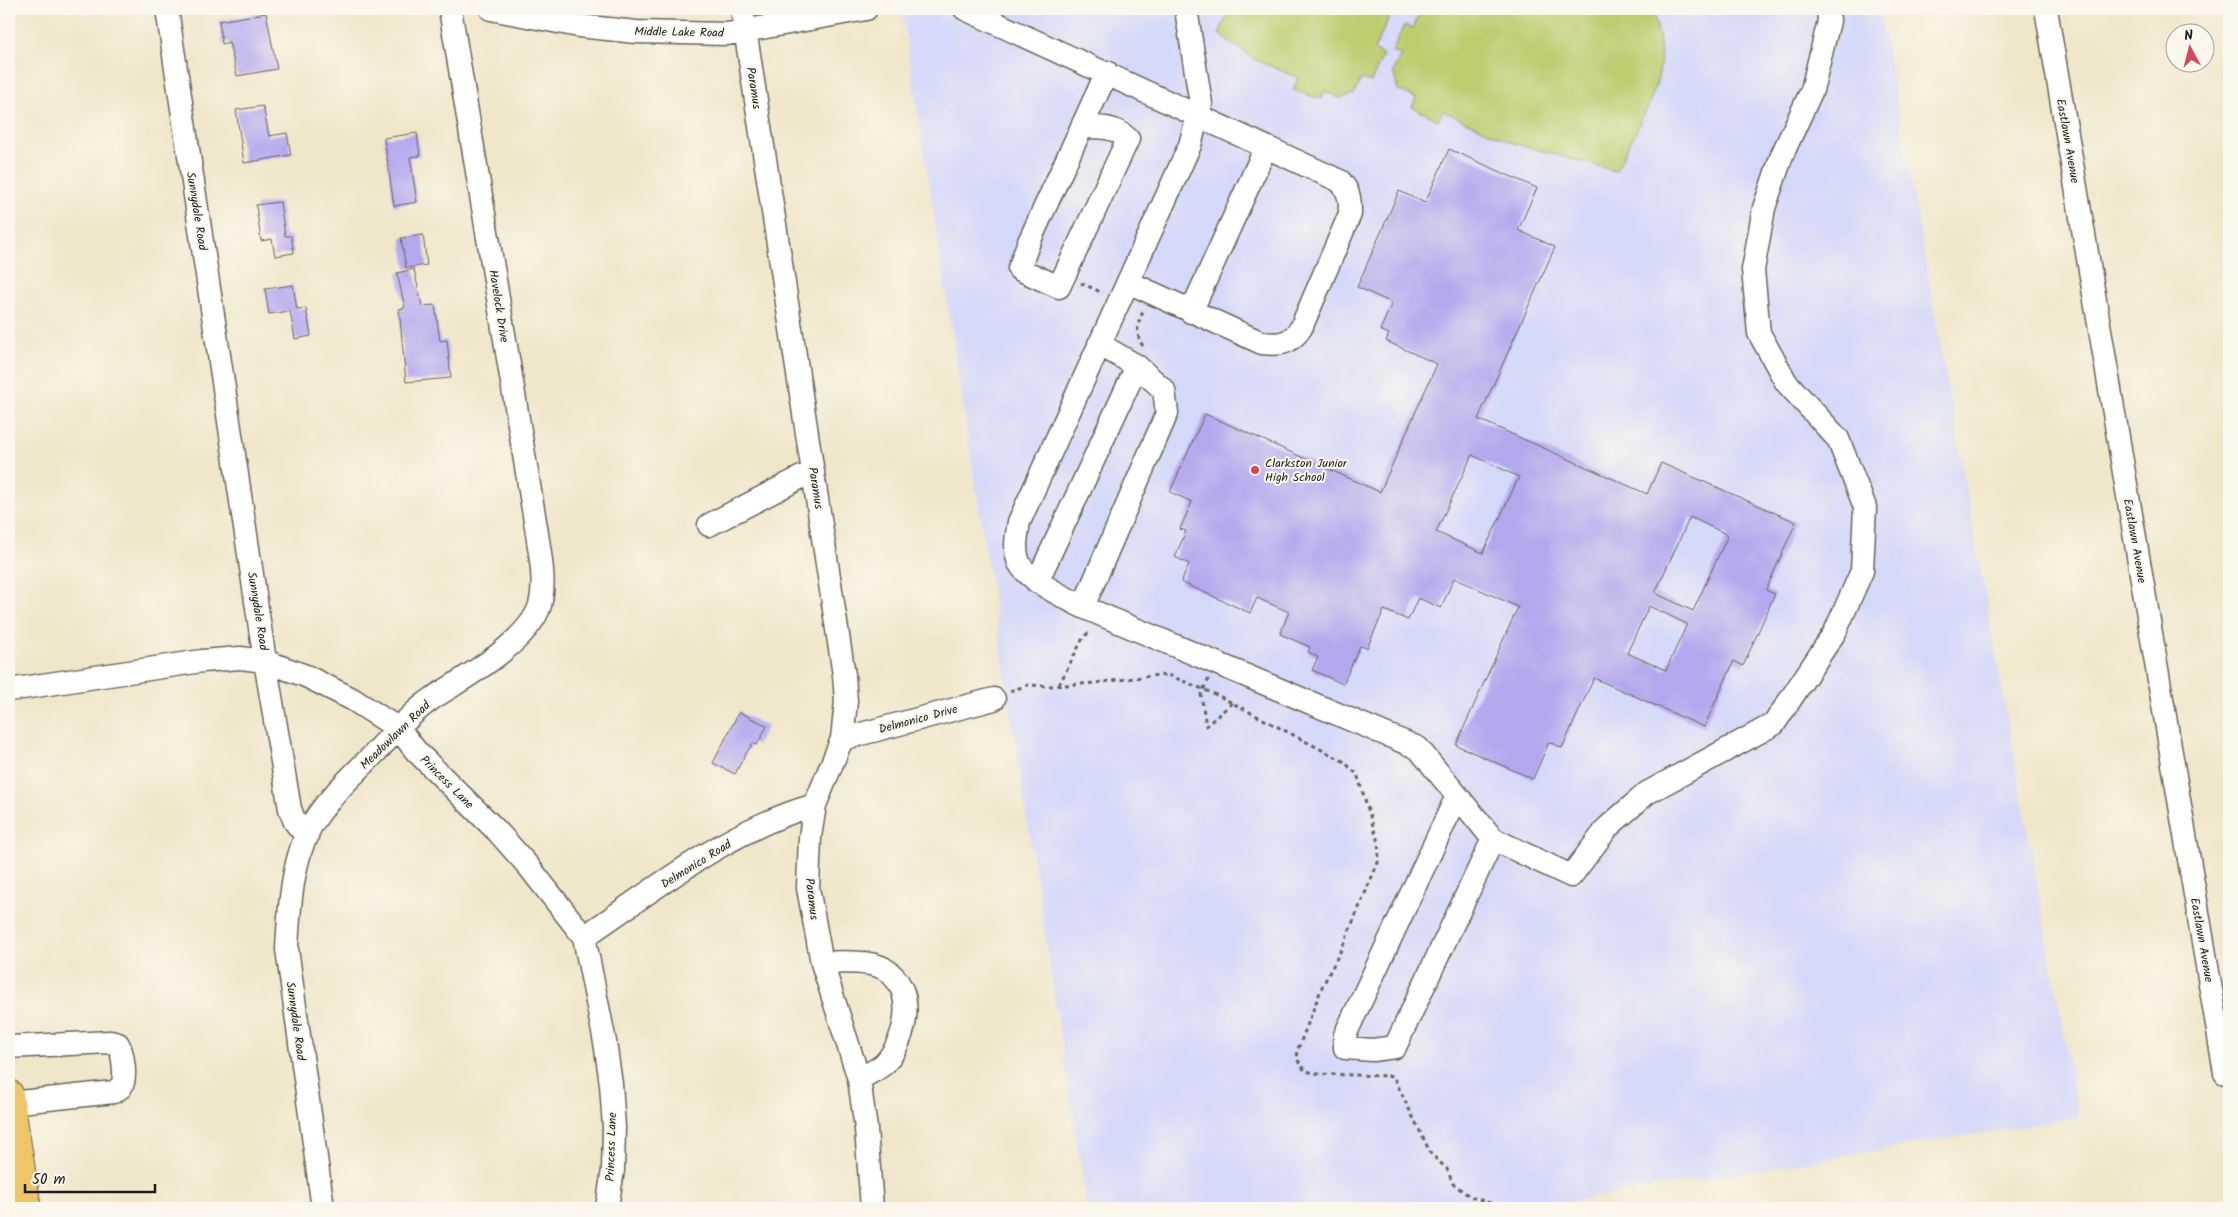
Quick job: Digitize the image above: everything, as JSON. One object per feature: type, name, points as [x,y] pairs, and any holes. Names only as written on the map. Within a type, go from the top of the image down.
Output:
[{"type":"main road","points":[[9,1099],[27,1208]]},
{"type":"street","name":"Sunnydale Road","points":[[167,9],[265,661],[290,809],[295,822],[307,838],[300,851],[289,912],[287,950],[323,1208]]},
{"type":"street","name":"Havelock Drive","points":[[450,9],[537,533],[542,573],[540,604]]},
{"type":"street","name":"Middle Lake Road","points":[[492,9],[579,26],[636,32],[727,34],[866,9]]},
{"type":"street","name":"Paramus","points":[[742,9],[844,675],[846,701],[842,738],[815,805],[810,837],[808,888],[822,963],[859,1079],[866,1129],[872,1208]]},
{"type":"street","points":[[965,9],[1266,146],[1340,181],[1347,189],[1350,199],[1350,214],[1301,328],[1293,339],[1278,345],[1262,343],[1191,312],[1124,292]]},
{"type":"street","points":[[1186,9],[1201,104],[1200,116],[1190,145],[1019,522],[1015,545],[1018,562],[1037,582],[1083,607],[1418,748],[1493,839],[1571,876],[1608,827],[1647,793],[1774,724],[1835,632],[1862,571],[1865,507],[1838,438],[1786,382],[1758,333],[1753,270],[1767,199],[1782,155],[1812,90],[1829,21],[1828,9]]},
{"type":"street","name":"Eastlawn Avenue","points":[[2046,9],[2225,1073]]},
{"type":"street","points":[[1082,127],[1108,127],[1121,132],[1128,139],[1059,287],[1019,268],[1082,127],[1107,72]]},
{"type":"street","points":[[1191,312],[1266,146]]},
{"type":"street","points":[[1083,607],[1167,414],[1164,390],[1136,366],[1099,344]]},
{"type":"street","points":[[1037,582],[1136,366]]},
{"type":"street","points":[[710,525],[813,471]]},
{"type":"street","name":"Meadowlawn Road","points":[[307,838],[314,822],[340,788],[431,699],[467,678],[515,640],[529,624],[540,604]]},
{"type":"street","name":"Princess Lane","points":[[9,690],[202,661],[240,658],[265,661],[306,676],[352,699],[399,729],[416,751],[504,839],[584,937],[605,1042],[611,1084],[614,1127],[613,1170],[607,1208]]},
{"type":"street","name":"Delmonico Drive","points":[[842,738],[994,699]]},
{"type":"street","points":[[1457,796],[1345,1035],[1346,1048],[1373,1050],[1395,1046],[1493,839]]},
{"type":"street","name":"Delmonico Road","points":[[584,937],[699,860],[778,816],[815,805]]},
{"type":"street","points":[[822,963],[848,961],[883,968],[899,983],[906,1005],[904,1028],[896,1049],[884,1064],[859,1079]]},
{"type":"street","points":[[9,1047],[110,1042],[118,1044],[123,1059],[123,1081],[121,1087],[114,1092],[9,1099]]},
{"type":"path","points":[[1065,275],[1124,292],[1152,316]]},
{"type":"path","points":[[1217,663],[1202,694],[1206,726],[1232,703]]},
{"type":"path","points":[[994,699],[1004,693],[1028,685],[1052,686],[1158,675],[1171,676],[1232,703],[1344,761],[1352,767],[1357,774],[1380,853],[1376,872],[1322,987],[1302,1040],[1297,1059],[1304,1071],[1319,1074],[1388,1076],[1394,1078],[1432,1154],[1447,1169],[1453,1184],[1471,1197],[1490,1203],[1492,1208]]},
{"type":"shaded area","points":[[902,9],[1880,9],[2079,1117],[1529,1208],[1087,1208]]},
{"type":"green space","points":[[1230,9],[1393,9],[1374,50],[1383,55],[1371,82],[1361,79],[1354,94],[1340,98],[1324,91],[1322,99],[1293,90],[1298,78],[1254,59],[1219,34]]},
{"type":"green space","points":[[1422,9],[1653,9],[1661,52],[1658,79],[1642,120],[1616,171],[1513,143],[1443,111],[1438,120],[1412,107],[1416,98],[1398,90],[1393,71],[1401,55],[1392,52],[1404,25],[1413,28]]},
{"type":"building","points":[[266,13],[277,69],[237,76],[229,42],[222,44],[219,21]]},
{"type":"building","points":[[263,106],[269,136],[287,133],[291,155],[244,163],[236,110]]},
{"type":"building","points":[[417,133],[420,156],[410,157],[417,202],[394,206],[384,138]]},
{"type":"building","name":"Clarkston Junior High School","points":[[1449,149],[1537,188],[1518,230],[1555,247],[1478,419],[1647,494],[1661,463],[1796,522],[1766,590],[1775,594],[1743,666],[1734,661],[1704,727],[1594,678],[1562,748],[1549,742],[1533,779],[1456,745],[1518,607],[1454,578],[1441,608],[1418,598],[1408,620],[1384,610],[1367,648],[1360,646],[1343,684],[1312,670],[1318,657],[1308,652],[1310,647],[1280,634],[1289,612],[1257,598],[1250,613],[1181,582],[1189,564],[1175,557],[1186,531],[1180,529],[1192,502],[1170,492],[1205,414],[1380,492],[1437,364],[1386,341],[1389,334],[1380,330],[1392,303],[1357,287],[1399,191],[1425,203]],"holes":[[[1472,455],[1519,477],[1483,553],[1436,532]],[[1690,517],[1728,535],[1693,611],[1655,593]],[[1649,606],[1687,624],[1666,670],[1627,653]]]},
{"type":"building","points":[[280,202],[285,236],[291,236],[294,253],[275,256],[272,239],[261,241],[256,205]]},
{"type":"building","points":[[423,235],[427,265],[406,268],[401,238]]},
{"type":"building","points":[[414,269],[422,306],[435,305],[440,341],[447,340],[451,378],[406,382],[399,309],[405,308],[397,273]]},
{"type":"building","points":[[293,285],[297,309],[306,308],[311,336],[295,339],[290,311],[269,314],[265,289]]},
{"type":"building","points":[[739,712],[767,726],[757,745],[753,743],[745,755],[735,774],[713,763]]},
{"type":"place","name":"Clarkston Junior High School","points":[[1255,470]]}]
